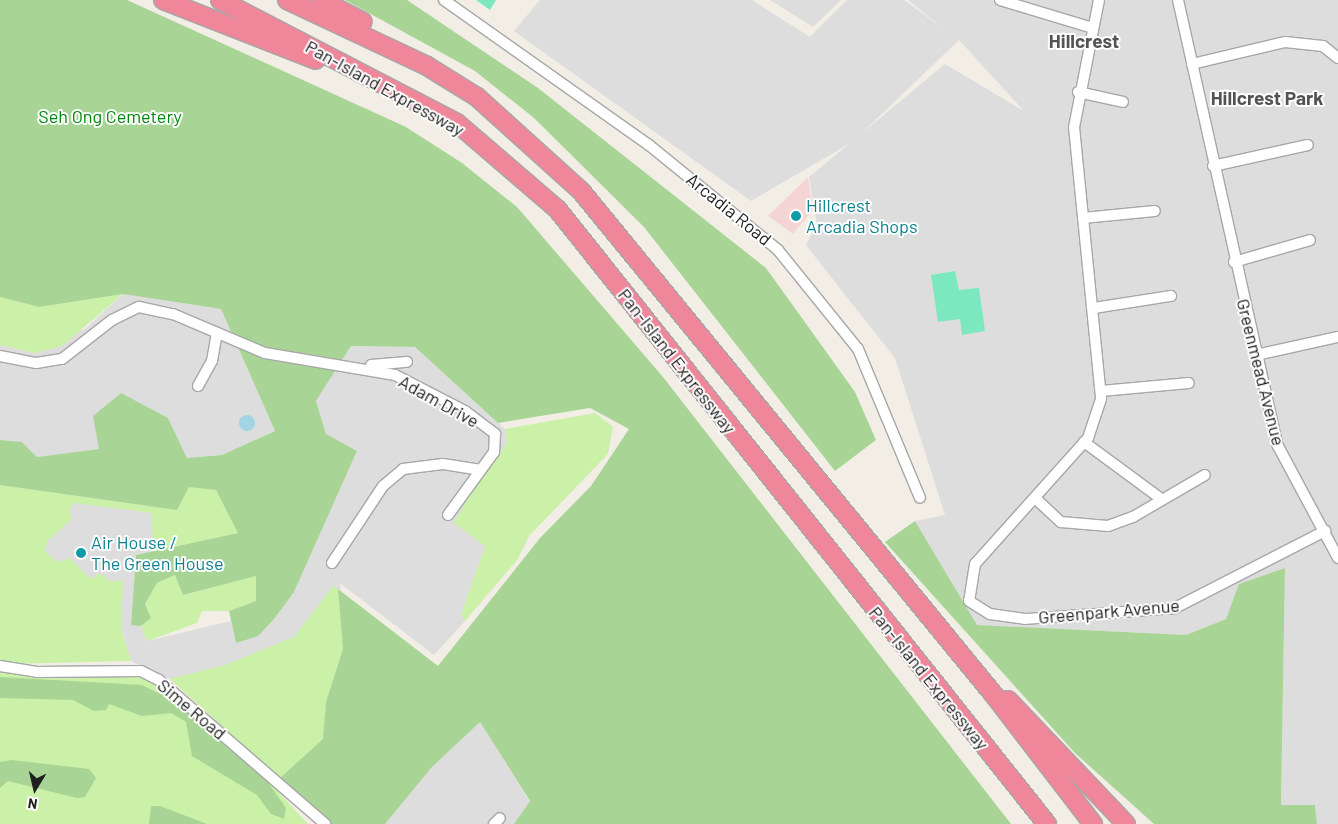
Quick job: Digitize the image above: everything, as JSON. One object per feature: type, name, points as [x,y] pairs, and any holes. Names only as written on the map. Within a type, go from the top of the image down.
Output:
[{"type":"highway","points":[[163,0],[331,66],[353,68]]},
{"type":"highway","name":"Pan-Island Expressway","points":[[220,0],[457,123],[558,210],[1047,824]]},
{"type":"highway","name":"Pan-Island Expressway","points":[[287,0],[427,66],[477,97],[581,191],[994,695],[1093,824]]},
{"type":"highway","points":[[321,0],[391,37],[427,66]]},
{"type":"highway","points":[[994,695],[1017,708],[1126,824]]},
{"type":"street","name":"Arcadia Road","points":[[444,0],[649,145],[778,250],[858,349],[920,498]]},
{"type":"street","points":[[1000,0],[1092,28]]},
{"type":"street","points":[[1099,0],[1078,92],[1074,127],[1101,391],[1092,432],[1036,499],[1061,522],[1108,526],[1133,518],[1160,498],[1205,475]]},
{"type":"street","name":"Greenmead Avenue","points":[[1178,0],[1234,262],[1278,446],[1338,558]]},
{"type":"street","points":[[1192,64],[1286,42],[1323,46],[1338,58]]},
{"type":"street","points":[[1078,92],[1123,102]]},
{"type":"street","points":[[1213,166],[1308,145]]},
{"type":"street","points":[[1083,218],[1155,211]]},
{"type":"street","points":[[1234,262],[1310,240]]},
{"type":"street","points":[[1094,308],[1171,296]]},
{"type":"street","name":"Adam Drive","points":[[0,356],[36,363],[62,359],[112,320],[139,307],[173,314],[217,334],[274,356],[355,366],[396,375],[426,390],[494,434],[494,452],[480,470]]},
{"type":"street","points":[[198,386],[212,361],[217,334]]},
{"type":"street","points":[[1256,356],[1338,337]]},
{"type":"street","name":"Adam Drive","points":[[355,366],[407,362]]},
{"type":"street","points":[[1101,391],[1189,382]]},
{"type":"street","points":[[1084,442],[1160,498]]},
{"type":"street","points":[[332,563],[383,486],[404,469],[443,464],[480,470],[448,516]]},
{"type":"street","name":"Greenpark Avenue","points":[[1036,499],[976,564],[969,601],[990,614],[1025,619],[1175,608],[1325,531]]},
{"type":"street","name":"Sime Road","points":[[0,666],[36,672],[123,668],[148,674],[325,824]]},
{"type":"shaded area","points":[[540,0],[752,0],[810,37],[847,0],[904,0],[944,29],[908,0],[1338,0],[1338,824],[1317,824],[1315,805],[1281,805],[1285,569],[1240,584],[1226,619],[1186,635],[977,625],[915,521],[945,515],[895,358],[806,245],[817,225],[809,177],[849,144],[751,201],[514,31]],"holes":[[[959,40],[1024,111],[945,64],[861,134]]]},
{"type":"shaded area","points":[[770,0],[841,0],[813,27]]},
{"type":"shaded area","points":[[808,177],[813,210],[793,234],[768,216]]},
{"type":"shaded area","points":[[123,294],[221,309],[275,431],[222,455],[187,458],[168,418],[100,449],[37,457],[22,442],[0,440],[0,345],[35,353],[86,328]]},
{"type":"shaded area","points":[[351,346],[415,347],[505,429],[507,441],[501,454],[482,473],[485,546],[461,615],[465,621],[434,655],[340,583],[343,649],[326,702],[323,739],[280,778],[170,679],[131,661],[121,628],[121,597],[3,540],[0,485],[177,510],[168,548],[136,555],[131,624],[141,626],[147,641],[231,621],[236,642],[294,592],[357,451],[326,434],[316,401]]},
{"type":"shaded area","points":[[480,722],[530,802],[514,824],[385,824],[432,767]]},
{"type":"green space","name":"Seh Ong Cemetery","points":[[0,0],[127,0],[406,127],[462,163],[517,207],[663,377],[1011,824],[514,824],[530,801],[480,722],[432,767],[385,824],[331,824],[280,778],[323,739],[326,702],[343,649],[338,589],[438,666],[540,538],[591,486],[629,429],[590,408],[498,423],[415,347],[351,346],[316,401],[326,434],[357,451],[294,592],[274,619],[258,636],[236,643],[229,611],[256,601],[256,576],[183,595],[175,575],[157,583],[145,604],[151,618],[141,626],[131,625],[136,555],[238,533],[216,490],[189,487],[177,510],[0,485],[0,440],[22,442],[37,457],[99,449],[93,416],[121,393],[168,418],[187,458],[222,455],[275,431],[221,309],[123,294],[39,307],[0,297]]},
{"type":"green space","points":[[345,0],[407,0],[538,88],[766,268],[855,392],[876,440],[835,471],[644,227],[534,118],[475,71]]},
{"type":"green space","points":[[476,0],[496,0],[490,10]]},
{"type":"green space","points":[[955,271],[959,290],[979,288],[985,331],[962,335],[960,319],[938,322],[931,275]]},
{"type":"green space","points":[[123,294],[62,346],[35,353],[0,345],[0,297],[39,307]]},
{"type":"green space","points":[[595,413],[613,427],[608,454],[529,536],[518,559],[465,621],[461,615],[485,546],[454,523],[482,473],[501,454],[507,441],[505,429]]},
{"type":"green space","points":[[0,485],[177,510],[189,486],[216,490],[239,533],[153,551],[152,513],[74,503],[69,510],[72,519],[47,541],[45,552],[58,562],[69,558],[91,579],[100,573],[111,582],[123,580],[121,628],[131,661],[7,664],[0,661]]},
{"type":"green space","points":[[915,521],[977,625],[1186,635],[1226,619],[1239,584],[1285,568],[1281,805],[1315,805],[1317,824],[1154,824],[1075,753],[885,542]]},
{"type":"green space","points":[[176,575],[183,595],[256,576],[256,601],[229,611],[202,611],[197,623],[147,641],[141,626],[151,618],[145,604],[157,583]]},
{"type":"green space","points":[[333,586],[338,589],[343,649],[326,702],[323,739],[280,778],[170,679],[225,665],[294,637]]},
{"type":"green space","points":[[0,671],[144,672],[260,772],[308,824],[0,824]]},
{"type":"green space","points":[[0,677],[142,685],[178,703],[262,774],[286,808],[284,819],[271,814],[257,795],[192,756],[186,722],[171,713],[142,716],[109,704],[106,710],[94,711],[73,700],[0,698]]},
{"type":"green space","points":[[12,760],[89,769],[96,778],[85,797],[77,798],[8,781],[0,788],[0,762]]},
{"type":"green space","points":[[151,806],[160,806],[207,824],[149,824]]},
{"type":"water","points":[[247,415],[253,417],[255,423],[253,429],[247,431],[241,429],[239,423],[241,417]]},
{"type":"place","name":"Hillcrest Arcadia Shops","points":[[796,216]]},
{"type":"place","name":"Air House / The Green House","points":[[81,553]]},
{"type":"district","name":"Hillcrest","points":[[1084,41]]},
{"type":"district","name":"Hillcrest Park","points":[[1267,98]]}]
